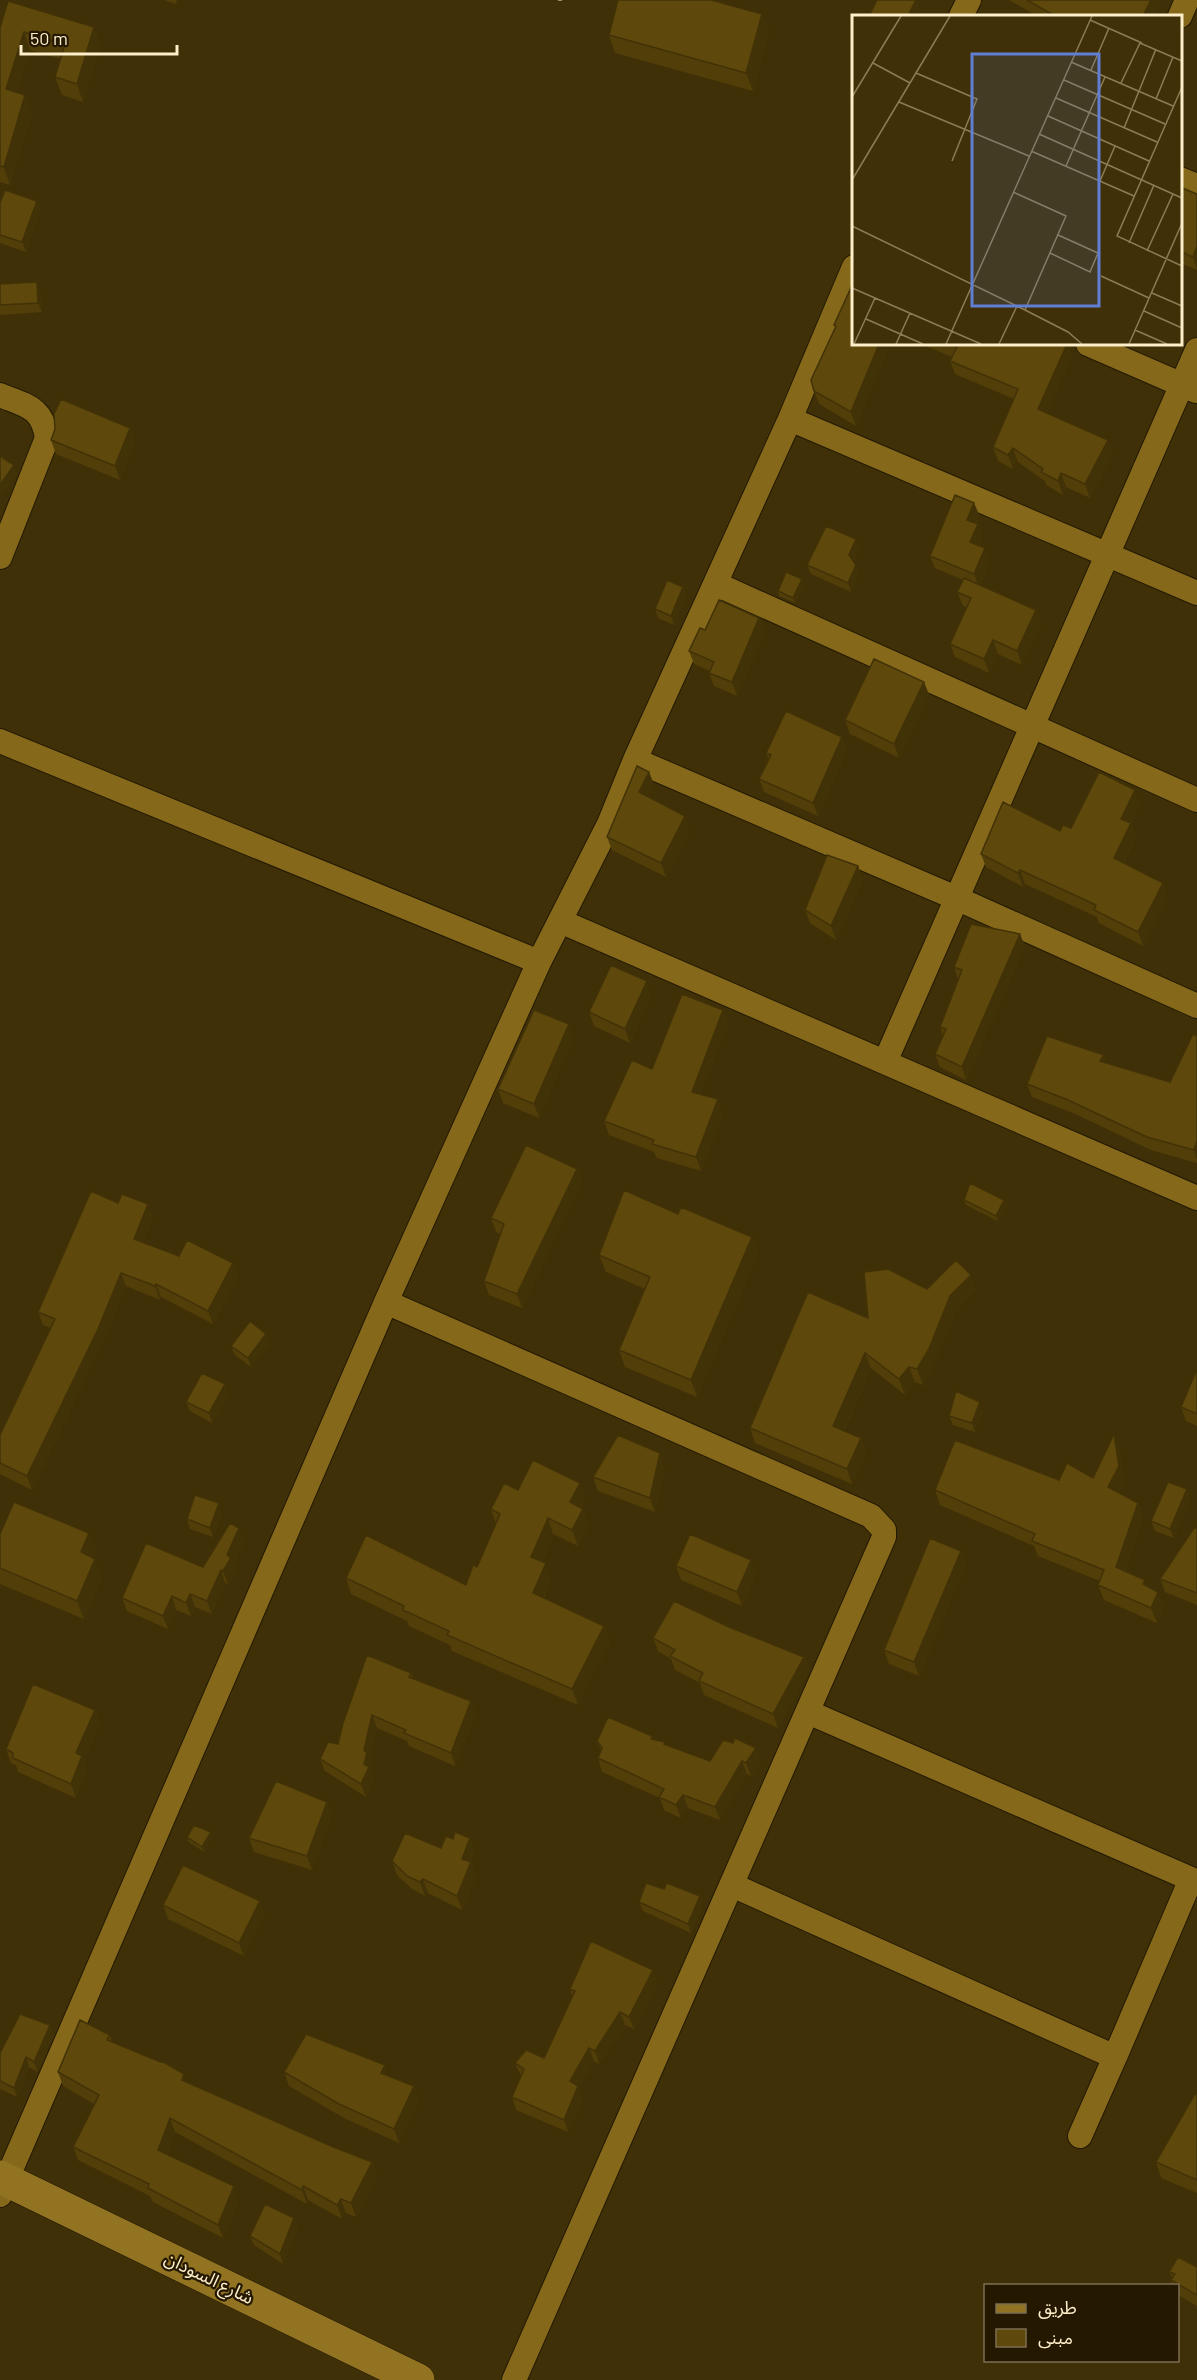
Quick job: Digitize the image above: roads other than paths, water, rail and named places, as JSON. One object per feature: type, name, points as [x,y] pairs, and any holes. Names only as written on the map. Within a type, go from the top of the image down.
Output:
[{"type":"main road","name":"شارع السودان","points":[[2,2184],[418,2380]]},
{"type":"street","points":[[962,15],[969,0]]},
{"type":"street","points":[[1180,15],[1187,0]]},
{"type":"street","points":[[1182,180],[1197,186]]},
{"type":"street","points":[[2,2184],[386,1302],[539,962],[609,825],[635,760],[790,419],[852,272]]},
{"type":"street","points":[[1090,345],[1189,388]]},
{"type":"street","points":[[885,1062],[1107,554],[1189,388],[1197,351]]},
{"type":"street","points":[[0,395],[34,409],[44,421],[47,438],[0,557]]},
{"type":"street","points":[[790,419],[1197,593]]},
{"type":"street","points":[[716,584],[1197,800]]},
{"type":"street","points":[[0,741],[539,962]]},
{"type":"street","points":[[635,760],[956,897],[1197,1006]]},
{"type":"street","points":[[560,921],[1197,1198]]},
{"type":"street","points":[[386,1302],[871,1516],[882,1525],[884,1530],[884,1537],[808,1712],[514,2380]]},
{"type":"street","points":[[808,1712],[1194,1872],[1080,2136]]},
{"type":"street","points":[[732,1885],[1115,2057]]}]
